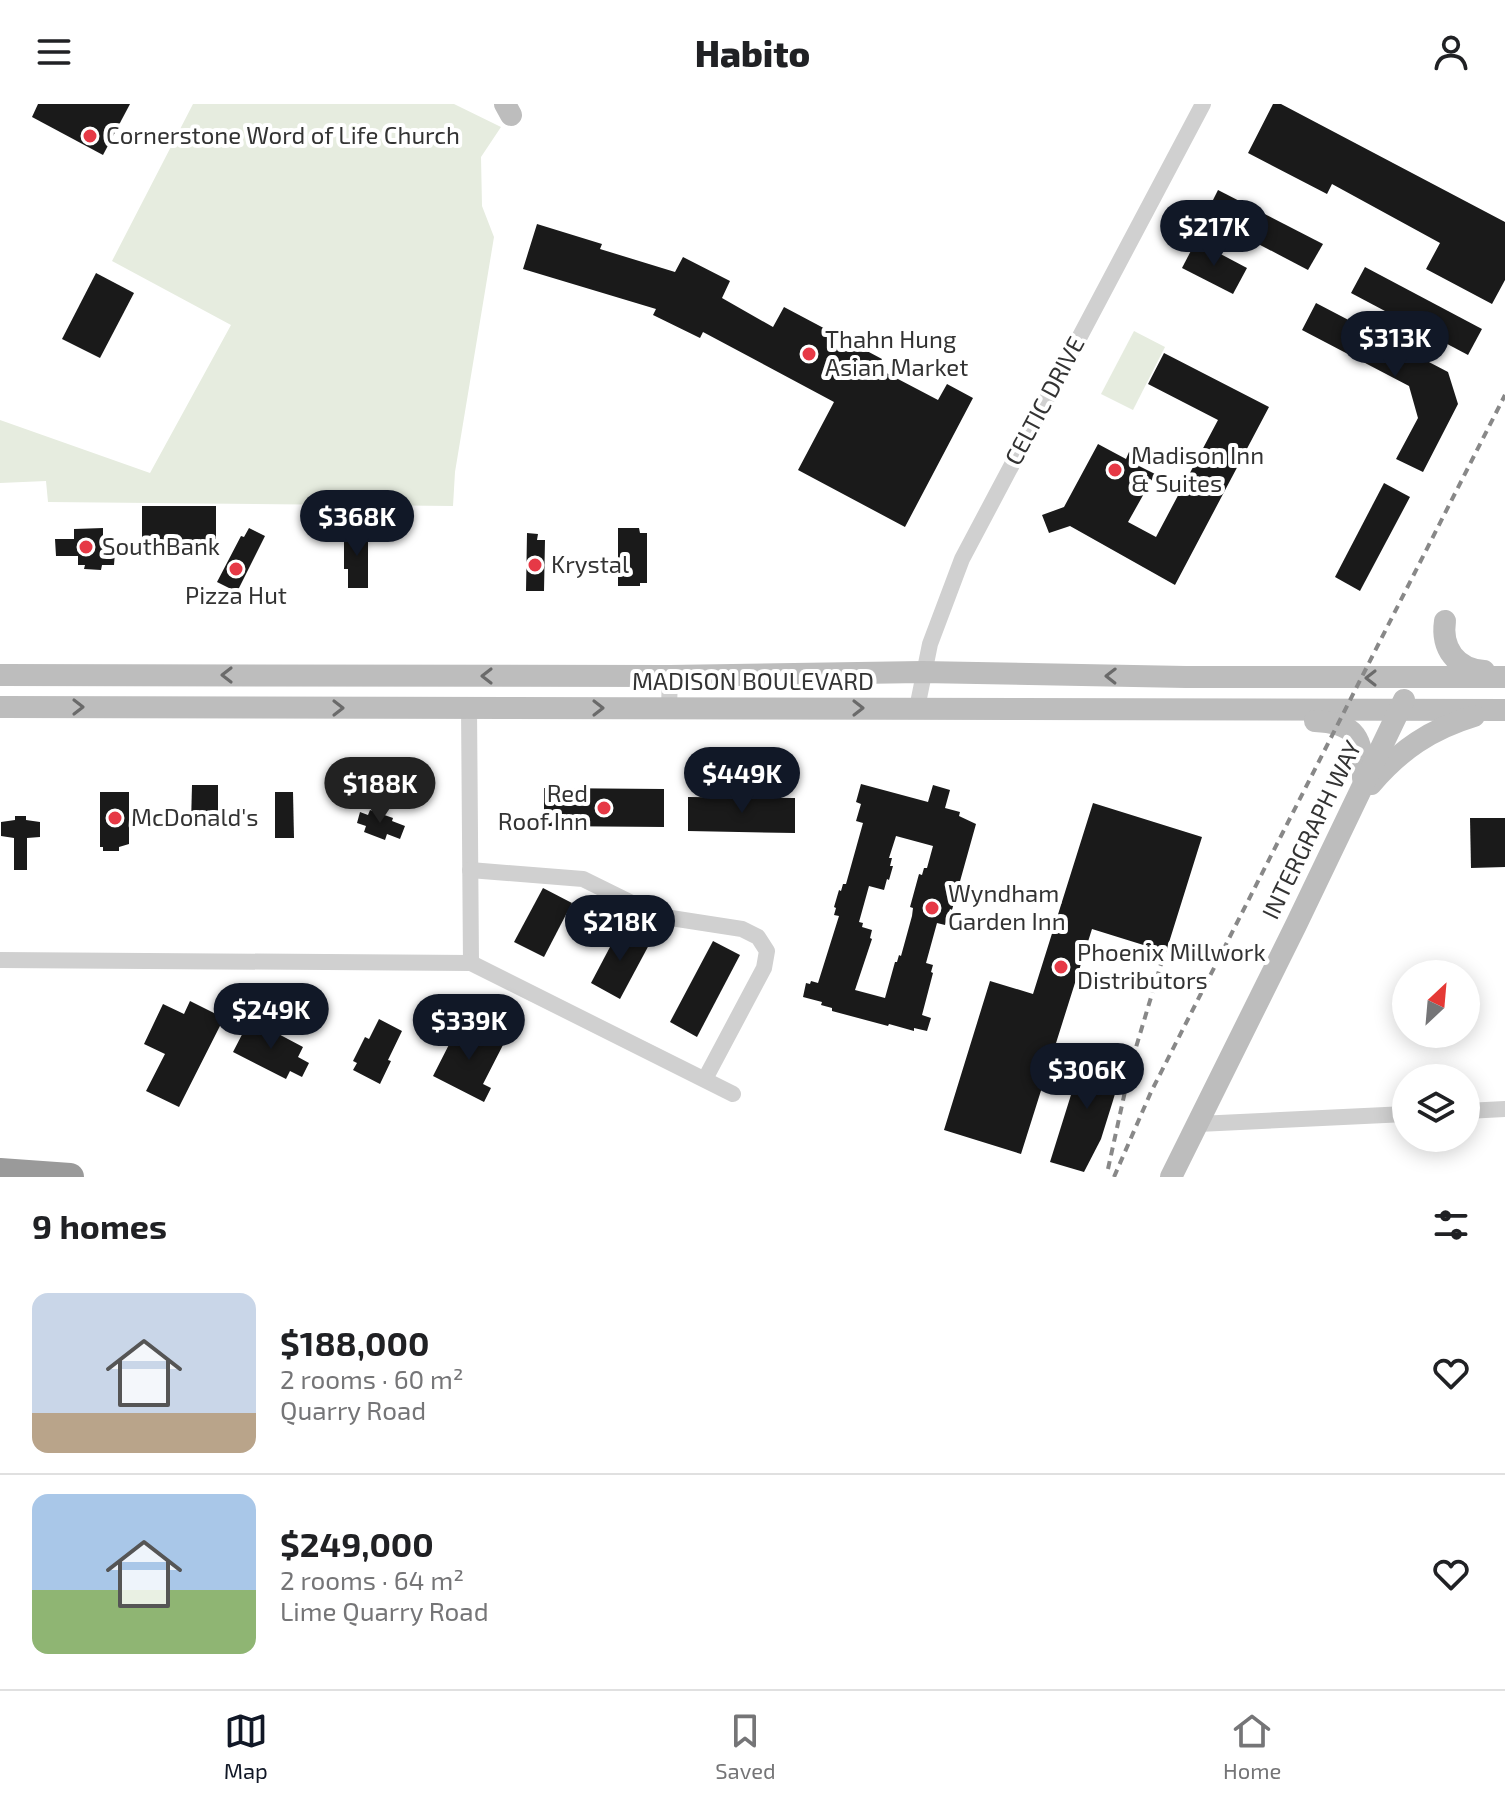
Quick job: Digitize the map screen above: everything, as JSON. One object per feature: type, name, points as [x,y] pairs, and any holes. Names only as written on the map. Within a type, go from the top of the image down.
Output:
[{"type":"highway","points":[[0,1172],[70,1177]]},
{"type":"main road","points":[[1445,621],[1445,645],[1465,667],[1505,674]]},
{"type":"main road","name":"MADISON BOULEVARD","points":[[0,675],[670,676],[922,672],[1414,677],[1505,674]]},
{"type":"main road","name":"INTERGRAPH WAY","points":[[1171,1177],[1414,677]]},
{"type":"main road","name":"MADISON BOULEVARD","points":[[0,707],[1498,710]]},
{"type":"main road","points":[[1227,709],[1281,719],[1339,722],[1350,729],[1363,755],[1363,784]]},
{"type":"main road","points":[[1353,806],[1394,758],[1412,744],[1443,727],[1498,710]]},
{"type":"street","name":"CELTIC DRIVE","points":[[917,708],[922,672],[946,596],[962,559],[1203,104]]},
{"type":"street","points":[[669,708],[670,676]]},
{"type":"street","points":[[469,707],[471,963]]},
{"type":"street","points":[[470,870],[583,879],[658,916],[742,929],[758,937],[767,951],[764,968],[705,1079]]},
{"type":"street","points":[[0,960],[471,963],[733,1094]]},
{"type":"street","points":[[1480,1110],[1505,1109]]},
{"type":"street","points":[[1198,1124],[1392,1115]]},
{"type":"shaded area","points":[[193,104],[454,104],[501,127],[481,157],[482,206],[494,237],[455,472],[453,506],[48,502],[46,481],[0,483],[0,420],[150,473],[231,325],[112,261]]},
{"type":"shaded area","points":[[1134,331],[1165,347],[1133,410],[1101,394]]},
{"type":"building","name":"Cornerstone Word of Life Church","points":[[38,104],[130,104],[103,155],[32,117]]},
{"type":"building","points":[[1273,104],[1281,104],[1505,222],[1505,280],[1492,304],[1426,269],[1440,243],[1332,184],[1327,194],[1248,153]]},
{"type":"building","points":[[1218,190],[1323,244],[1308,270],[1205,216]]},
{"type":"building","points":[[537,224],[602,244],[600,249],[675,272],[683,257],[730,281],[722,298],[773,327],[784,307],[882,359],[877,368],[938,400],[947,384],[973,398],[905,527],[798,470],[834,402],[703,332],[700,338],[653,315],[656,309],[523,269]]},
{"type":"building","points":[[1196,241],[1247,268],[1233,294],[1182,268]]},
{"type":"building","points":[[1365,267],[1482,329],[1468,355],[1351,293]]},
{"type":"building","points":[[96,273],[134,293],[100,358],[62,339]]},
{"type":"building","points":[[1316,303],[1448,372],[1458,404],[1423,472],[1396,459],[1418,418],[1409,386],[1302,330]]},
{"type":"building","name":"Madison Inn & Suites","points":[[1164,353],[1269,407],[1175,585],[1070,526],[1049,533],[1042,515],[1064,507],[1098,444],[1126,459],[1129,452],[1143,459],[1139,466],[1155,474],[1128,522],[1156,537],[1218,420],[1148,384]]},
{"type":"building","points":[[1384,483],[1410,497],[1360,591],[1335,577]]},
{"type":"building","points":[[142,506],[216,506],[216,541],[142,541]]},
{"type":"building","name":"SouthBank","points":[[103,528],[103,539],[116,539],[114,565],[102,565],[101,570],[84,569],[85,565],[78,565],[78,556],[56,556],[55,539],[74,539],[74,529]]},
{"type":"building","name":"Pizza Hut","points":[[249,528],[265,536],[237,592],[217,582],[241,536],[244,537]]},
{"type":"building","points":[[352,528],[368,528],[368,588],[348,588],[348,569],[344,569],[344,536],[352,536]]},
{"type":"building","points":[[618,528],[639,528],[640,533],[647,533],[647,583],[618,586]]},
{"type":"building","name":"Krystal","points":[[527,533],[538,534],[537,540],[545,540],[544,591],[526,591]]},
{"type":"building","name":"Wyndham Garden Inn","points":[[861,784],[928,802],[933,785],[950,790],[945,808],[960,812],[959,816],[976,824],[952,910],[945,925],[937,923],[926,963],[933,965],[922,1015],[931,1018],[927,1031],[888,1026],[832,1011],[832,1008],[821,1005],[822,1002],[803,997],[806,983],[818,983],[839,916],[834,915],[834,907],[839,890],[846,884],[863,823],[856,821],[861,804],[856,802]],"holes":[[[896,836],[933,846],[927,868],[924,868],[922,875],[919,874],[910,907],[913,908],[912,916],[885,998],[855,990],[872,939],[872,930],[862,927],[863,923],[859,922],[869,886],[884,890],[889,880],[893,866],[890,866],[892,858],[889,858]]]},
{"type":"building","points":[[192,785],[218,785],[218,825],[191,824]]},
{"type":"building","name":"Red Roof Inn","points":[[544,788],[664,789],[664,827],[544,826]]},
{"type":"building","name":"McDonald's","points":[[100,792],[129,792],[129,844],[119,847],[119,851],[103,851],[100,847]]},
{"type":"building","points":[[275,792],[293,792],[294,838],[275,838]]},
{"type":"building","points":[[688,797],[795,798],[795,833],[688,831]]},
{"type":"building","name":"Phoenix Millwork Distributors","points":[[1093,803],[1202,837],[1166,952],[1092,929],[1021,1154],[944,1130],[990,981],[1033,994]]},
{"type":"building","points":[[370,810],[405,826],[400,839],[387,834],[385,840],[364,832],[366,826],[357,823],[360,812],[368,815]]},
{"type":"building","points":[[15,816],[26,816],[26,820],[40,822],[40,837],[27,838],[27,870],[14,870],[14,838],[1,836],[1,822],[15,820]]},
{"type":"building","points":[[1470,818],[1505,818],[1505,867],[1471,868]]},
{"type":"building","points":[[543,888],[572,903],[544,957],[514,942]]},
{"type":"building","points":[[620,928],[650,943],[620,999],[591,983]]},
{"type":"building","points":[[713,941],[740,955],[697,1037],[670,1022]]},
{"type":"building","points":[[190,1001],[224,1018],[179,1107],[146,1091],[165,1054],[144,1044],[163,1004],[184,1014]]},
{"type":"building","points":[[250,1019],[303,1047],[298,1057],[309,1063],[302,1077],[290,1071],[286,1079],[233,1052]]},
{"type":"building","points":[[379,1019],[402,1031],[380,1084],[353,1070],[357,1063],[353,1061],[365,1037],[369,1039]]},
{"type":"building","points":[[460,1023],[503,1045],[483,1084],[491,1088],[484,1102],[433,1076]]},
{"type":"building","points":[[1085,1050],[1125,1062],[1101,1139],[1084,1172],[1050,1162]]},
{"type":"railway","points":[[1114,1177],[1151,1092],[1505,395]]},
{"type":"railway","points":[[1108,1169],[1131,1064],[1164,954]]},
{"type":"place","name":"Cornerstone Word of Life Church","points":[[90,136]]},
{"type":"place","name":"Thahn Hung Asian Market","points":[[809,354]]},
{"type":"place","name":"Madison Inn & Suites","points":[[1115,470]]},
{"type":"place","name":"SouthBank","points":[[86,547]]},
{"type":"place","name":"Krystal","points":[[535,565]]},
{"type":"place","name":"Pizza Hut","points":[[236,569]]},
{"type":"place","name":"Red Roof Inn","points":[[604,808]]},
{"type":"place","name":"McDonald's","points":[[115,818]]},
{"type":"place","name":"Wyndham Garden Inn","points":[[932,908]]},
{"type":"place","name":"Phoenix Millwork Distributors","points":[[1061,967]]}]
